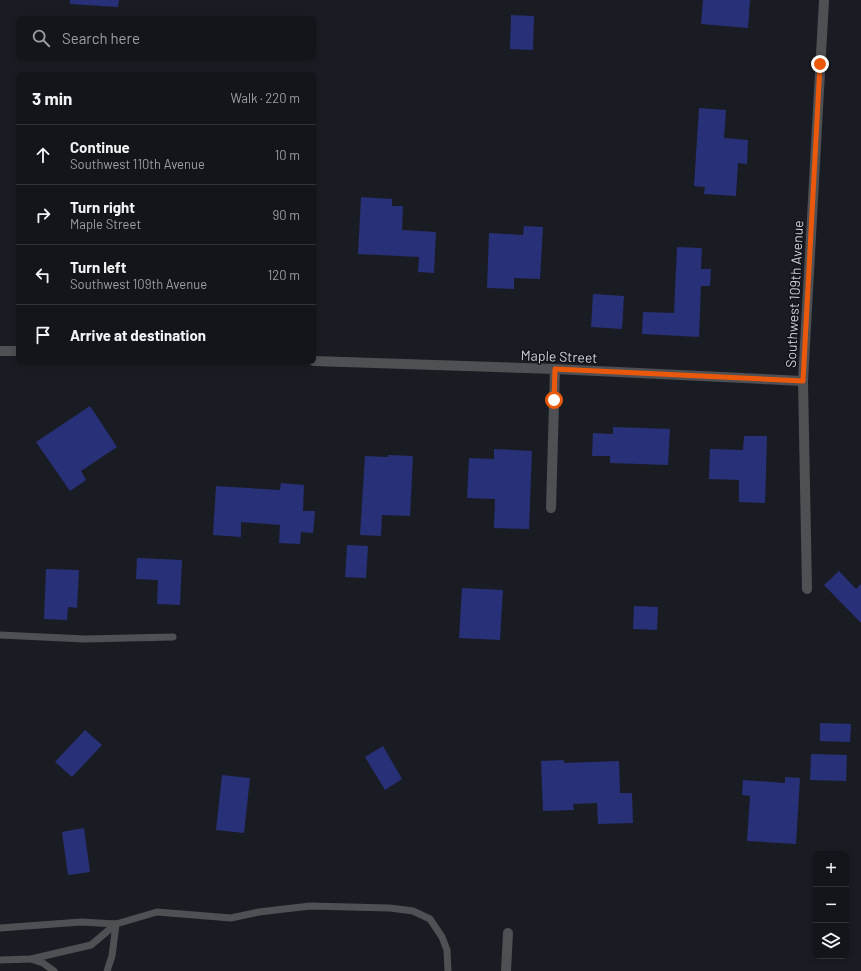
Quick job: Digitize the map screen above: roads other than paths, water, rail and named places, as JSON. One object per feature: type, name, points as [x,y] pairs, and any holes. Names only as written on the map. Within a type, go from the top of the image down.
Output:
[{"type":"street","name":"Southwest 109th Avenue","points":[[807,589],[803,381],[824,0]]},
{"type":"street","points":[[0,351],[16,351]]},
{"type":"street","name":"Maple Street","points":[[316,361],[555,369],[803,381]]},
{"type":"street","points":[[551,508],[555,369]]},
{"type":"street","points":[[506,971],[510,938]]},
{"type":"lane","points":[[0,635],[85,638],[173,637]]},
{"type":"lane","points":[[0,928],[81,922],[116,924],[157,912],[231,918],[259,912],[310,906],[390,908],[413,911],[430,919],[442,937],[447,950],[448,971]]},
{"type":"lane","points":[[0,960],[31,959],[91,945],[116,924]]},
{"type":"lane","points":[[107,971],[112,956],[116,924]]},
{"type":"lane","points":[[31,959],[43,963],[54,971]]}]
